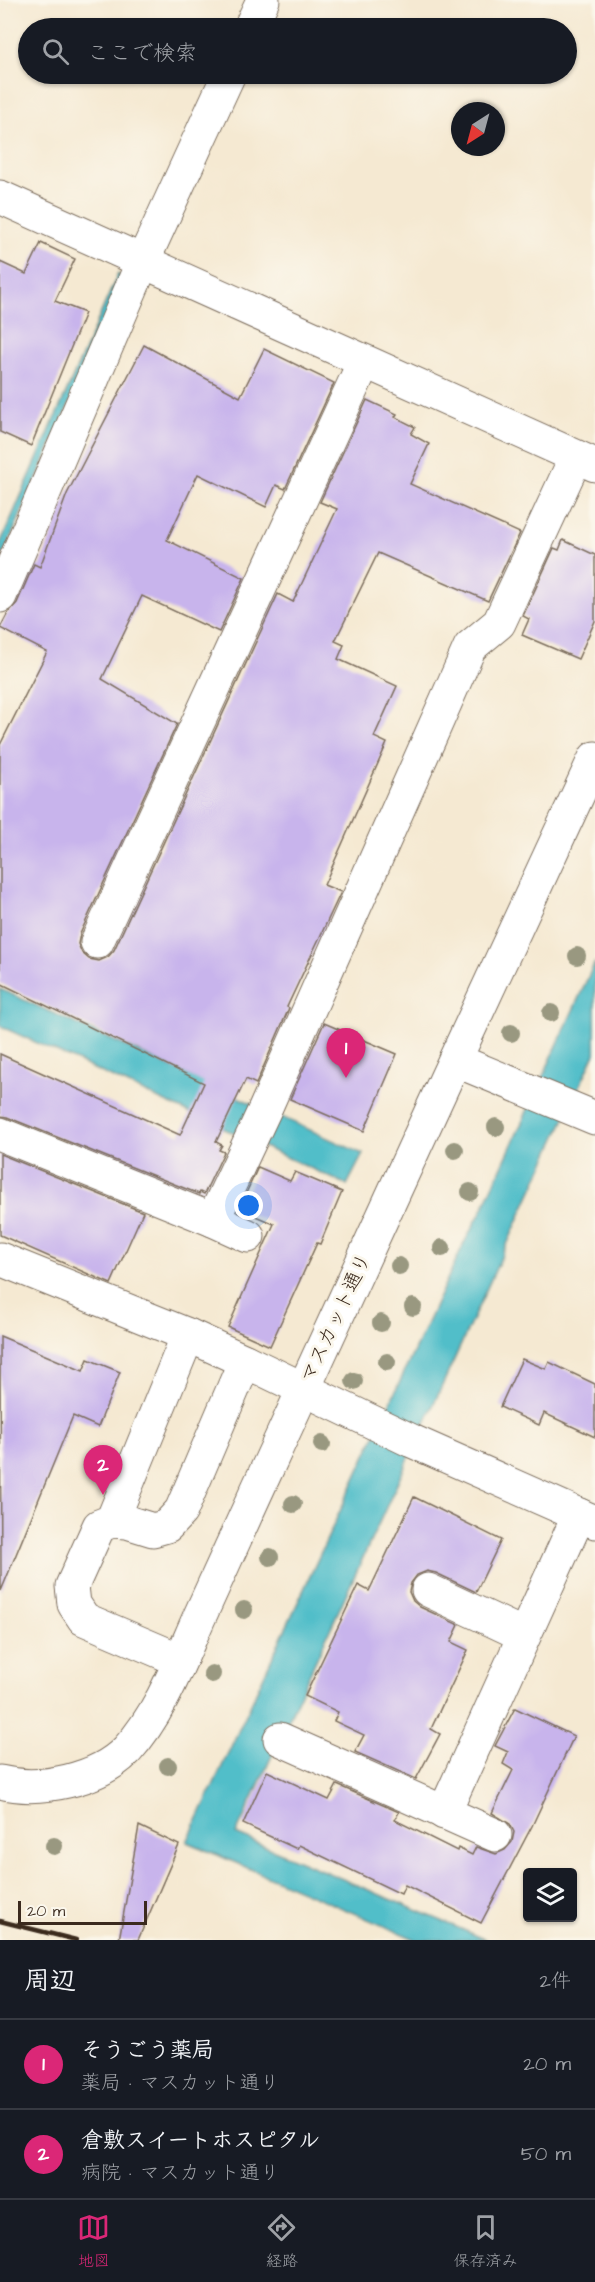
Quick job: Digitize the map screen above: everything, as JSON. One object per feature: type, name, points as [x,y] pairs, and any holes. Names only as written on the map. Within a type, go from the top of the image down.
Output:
[{"type":"street","points":[[255,18],[263,0]]},
{"type":"street","points":[[0,596],[143,261],[224,84]]},
{"type":"street","points":[[0,197],[586,461],[499,623],[470,646],[265,1109],[213,1220]]},
{"type":"street","points":[[97,942],[364,362]]},
{"type":"street","name":"マスカット通り","points":[[0,1782],[53,1784],[93,1774],[126,1751],[148,1722],[180,1660],[595,758]]},
{"type":"street","points":[[455,1060],[584,1113]]},
{"type":"street","points":[[0,1134],[248,1236]]},
{"type":"street","points":[[0,1259],[188,1335],[304,1387],[412,1441],[587,1518],[524,1635],[444,1813]]},
{"type":"street","points":[[112,1521],[188,1335]]},
{"type":"street","points":[[180,1660],[84,1619],[74,1605],[72,1587],[99,1526],[112,1521],[126,1522],[153,1530],[167,1526],[181,1511],[245,1361]]},
{"type":"street","points":[[428,1590],[524,1635]]},
{"type":"street","points":[[280,1739],[495,1835]]},
{"type":"water","points":[[118,274],[124,279],[0,562],[0,544]]},
{"type":"water","points":[[595,962],[595,1053],[236,1834],[487,1940],[417,1940],[187,1842],[464,1243],[483,1208]]},
{"type":"water","points":[[0,989],[363,1154],[347,1185],[0,1026]]},
{"type":"building","points":[[41,243],[75,259],[55,301],[85,313],[31,446],[0,432],[0,262],[26,274]]},
{"type":"building","points":[[144,345],[240,397],[264,349],[334,383],[285,489],[276,485],[266,507],[198,474],[167,540],[244,578],[219,632],[142,596],[102,679],[177,724],[80,934],[78,944],[82,953],[89,959],[99,961],[108,957],[114,950],[278,594],[293,602],[337,509],[320,502],[367,400],[397,414],[395,417],[415,427],[411,434],[429,444],[410,484],[520,533],[488,601],[378,553],[335,641],[344,645],[338,659],[397,686],[374,737],[387,743],[324,885],[341,892],[287,1007],[289,1008],[256,1084],[246,1079],[216,1142],[222,1145],[219,1150],[224,1152],[204,1194],[0,1116],[0,1054],[180,1135],[204,1083],[0,983],[0,745],[47,652],[0,628],[8,613],[17,603],[34,564],[40,567],[67,494]]},
{"type":"building","points":[[563,540],[595,555],[595,621],[578,659],[522,635],[529,619],[523,616],[554,548],[559,550]]},
{"type":"building","points":[[324,1023],[397,1054],[364,1131],[290,1099]]},
{"type":"building","points":[[0,1154],[143,1212],[111,1284],[0,1235]]},
{"type":"building","points":[[258,1167],[290,1181],[295,1172],[342,1192],[320,1244],[317,1243],[270,1346],[228,1327],[274,1224],[239,1209]]},
{"type":"building","points":[[0,1336],[83,1371],[88,1359],[120,1372],[98,1427],[73,1416],[1,1591]]},
{"type":"building","points":[[522,1359],[546,1369],[549,1362],[595,1384],[595,1437],[544,1413],[539,1425],[500,1407]]},
{"type":"building","points":[[414,1497],[501,1540],[476,1592],[427,1571],[417,1575],[411,1583],[409,1592],[413,1601],[420,1607],[459,1625],[451,1642],[468,1650],[431,1729],[440,1734],[416,1779],[355,1752],[364,1735],[334,1721],[338,1712],[305,1696],[358,1585],[369,1591]]},
{"type":"building","points":[[515,1708],[574,1736],[532,1826],[481,1923],[405,1885],[401,1894],[299,1845],[297,1849],[243,1824],[267,1771],[329,1800],[337,1785],[399,1812],[395,1820],[457,1851],[458,1848],[472,1855],[476,1847],[496,1854],[505,1850],[512,1842],[514,1832],[510,1824],[492,1813],[513,1770],[503,1764],[508,1752],[495,1746]]},
{"type":"building","points":[[139,1826],[179,1845],[138,1940],[119,1940]]},
{"type":"railway","points":[[0,1921],[76,1940]]},
{"type":"place","name":"そうごう薬局","points":[[346,1078]]},
{"type":"place","name":"倉敷スイートホスピタル","points":[[103,1495]]}]
